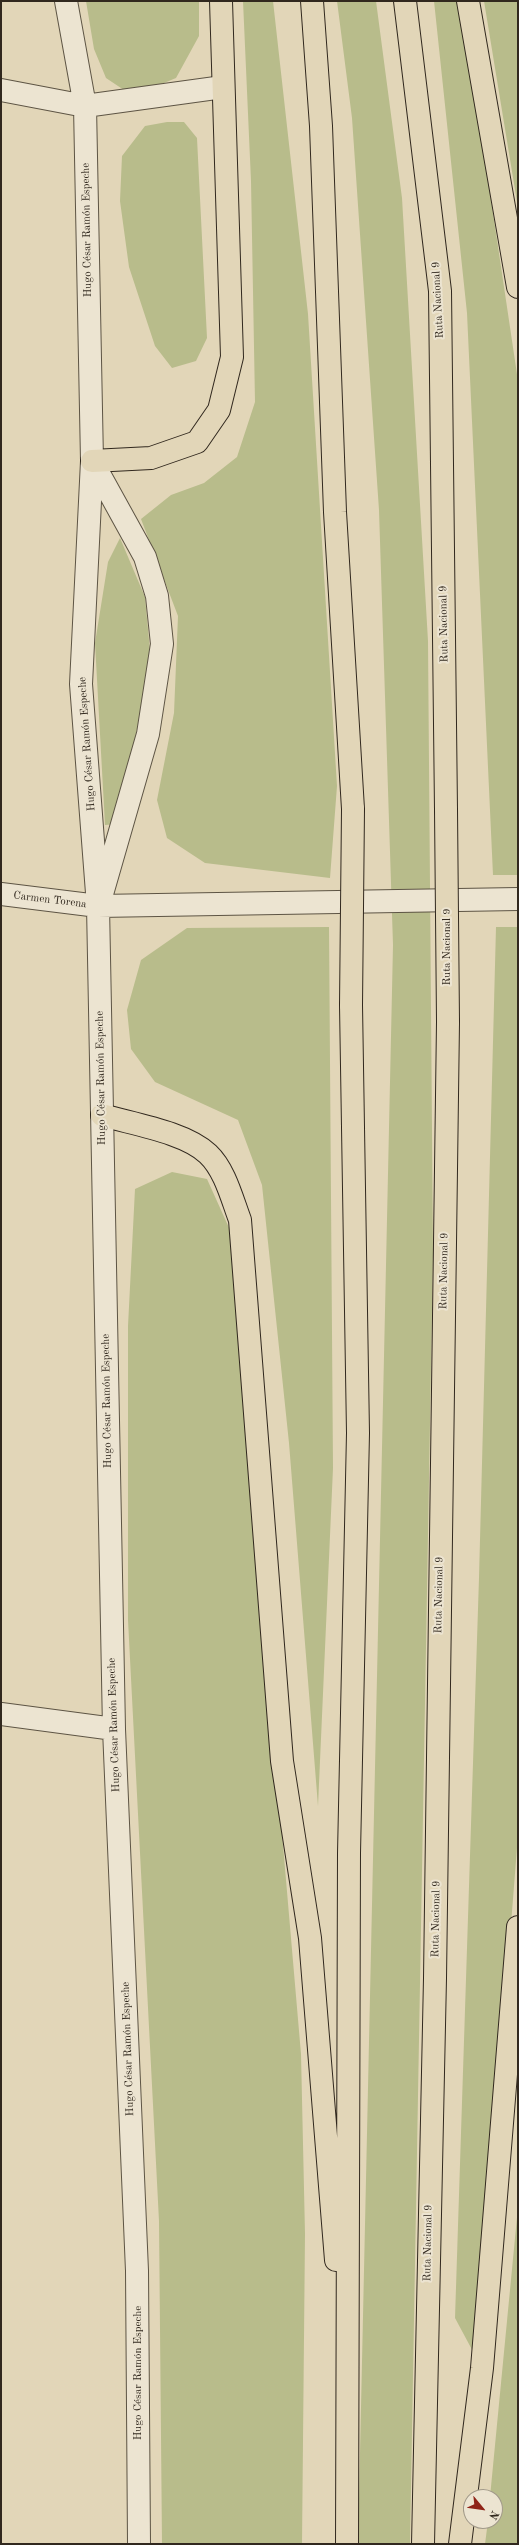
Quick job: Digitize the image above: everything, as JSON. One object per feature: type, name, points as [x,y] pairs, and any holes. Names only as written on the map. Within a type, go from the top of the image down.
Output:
[{"type":"highway","points":[[92,461],[151,458],[197,442],[219,410],[232,357],[221,1]]},
{"type":"highway","points":[[312,1],[321,126],[335,512],[353,809],[351,1005],[358,1433],[349,1853],[349,2420],[347,2544]]},
{"type":"highway","name":"Ruta Nacional 9","points":[[404,1],[440,291],[448,1022],[435,1978],[422,2544]]},
{"type":"highway","points":[[468,1],[518,287]]},
{"type":"highway","points":[[102,1114],[186,1140],[208,1154],[224,1178],[240,1220],[282,1761],[310,1938],[349,2420]]},
{"type":"highway","points":[[460,2544],[482,2368],[518,1927]]},
{"type":"street","name":"Hugo César Ramón Espeche","points":[[66,1],[85,106],[92,461],[81,684],[98,906],[114,1729],[137,2271],[139,2544]]},
{"type":"street","points":[[1,90],[85,106],[223,87]]},
{"type":"street","name":"Hugo César Ramón Espeche","points":[[92,461],[145,557],[157,596],[162,644],[148,734],[98,906]]},
{"type":"street","name":"Carmen Torena","points":[[1,894],[98,906],[518,900]]},
{"type":"street","points":[[1,1714],[114,1729]]},
{"type":"green space","points":[[86,1],[199,1],[199,36],[176,78],[147,90],[124,90],[106,78],[94,49]]},
{"type":"green space","points":[[243,1],[273,1],[308,314],[337,786],[330,878],[205,863],[167,838],[157,800],[174,713],[178,616],[141,519],[171,495],[204,483],[237,457],[255,402],[251,181]]},
{"type":"green space","points":[[337,1],[376,1],[402,198],[428,641],[433,1254],[410,2544],[358,2544],[393,945],[379,510],[352,118]]},
{"type":"green space","points":[[434,1],[458,1],[475,92],[518,381],[518,875],[493,875],[467,313]]},
{"type":"green space","points":[[484,1],[518,1],[518,208]]},
{"type":"green space","points":[[167,122],[184,122],[197,138],[207,338],[196,361],[172,368],[155,346],[129,267],[120,201],[122,156],[145,126]]},
{"type":"green space","points":[[120,538],[145,597],[151,662],[117,824],[105,825],[95,643],[108,562]]},
{"type":"green space","points":[[329,927],[333,1468],[318,1806],[289,1443],[262,1185],[238,1120],[155,1082],[131,1049],[127,1010],[141,960],[187,928]]},
{"type":"green space","points":[[496,927],[518,927],[518,1835],[477,2359],[455,2318],[479,1578]]},
{"type":"green space","points":[[172,1172],[207,1179],[230,1230],[301,2054],[305,2234],[302,2544],[162,2544],[159,2221],[128,1620],[128,1326],[135,1189]]},
{"type":"green space","points":[[518,2207],[518,2544],[485,2544],[487,2529],[503,2529],[503,2489],[491,2489]]}]
